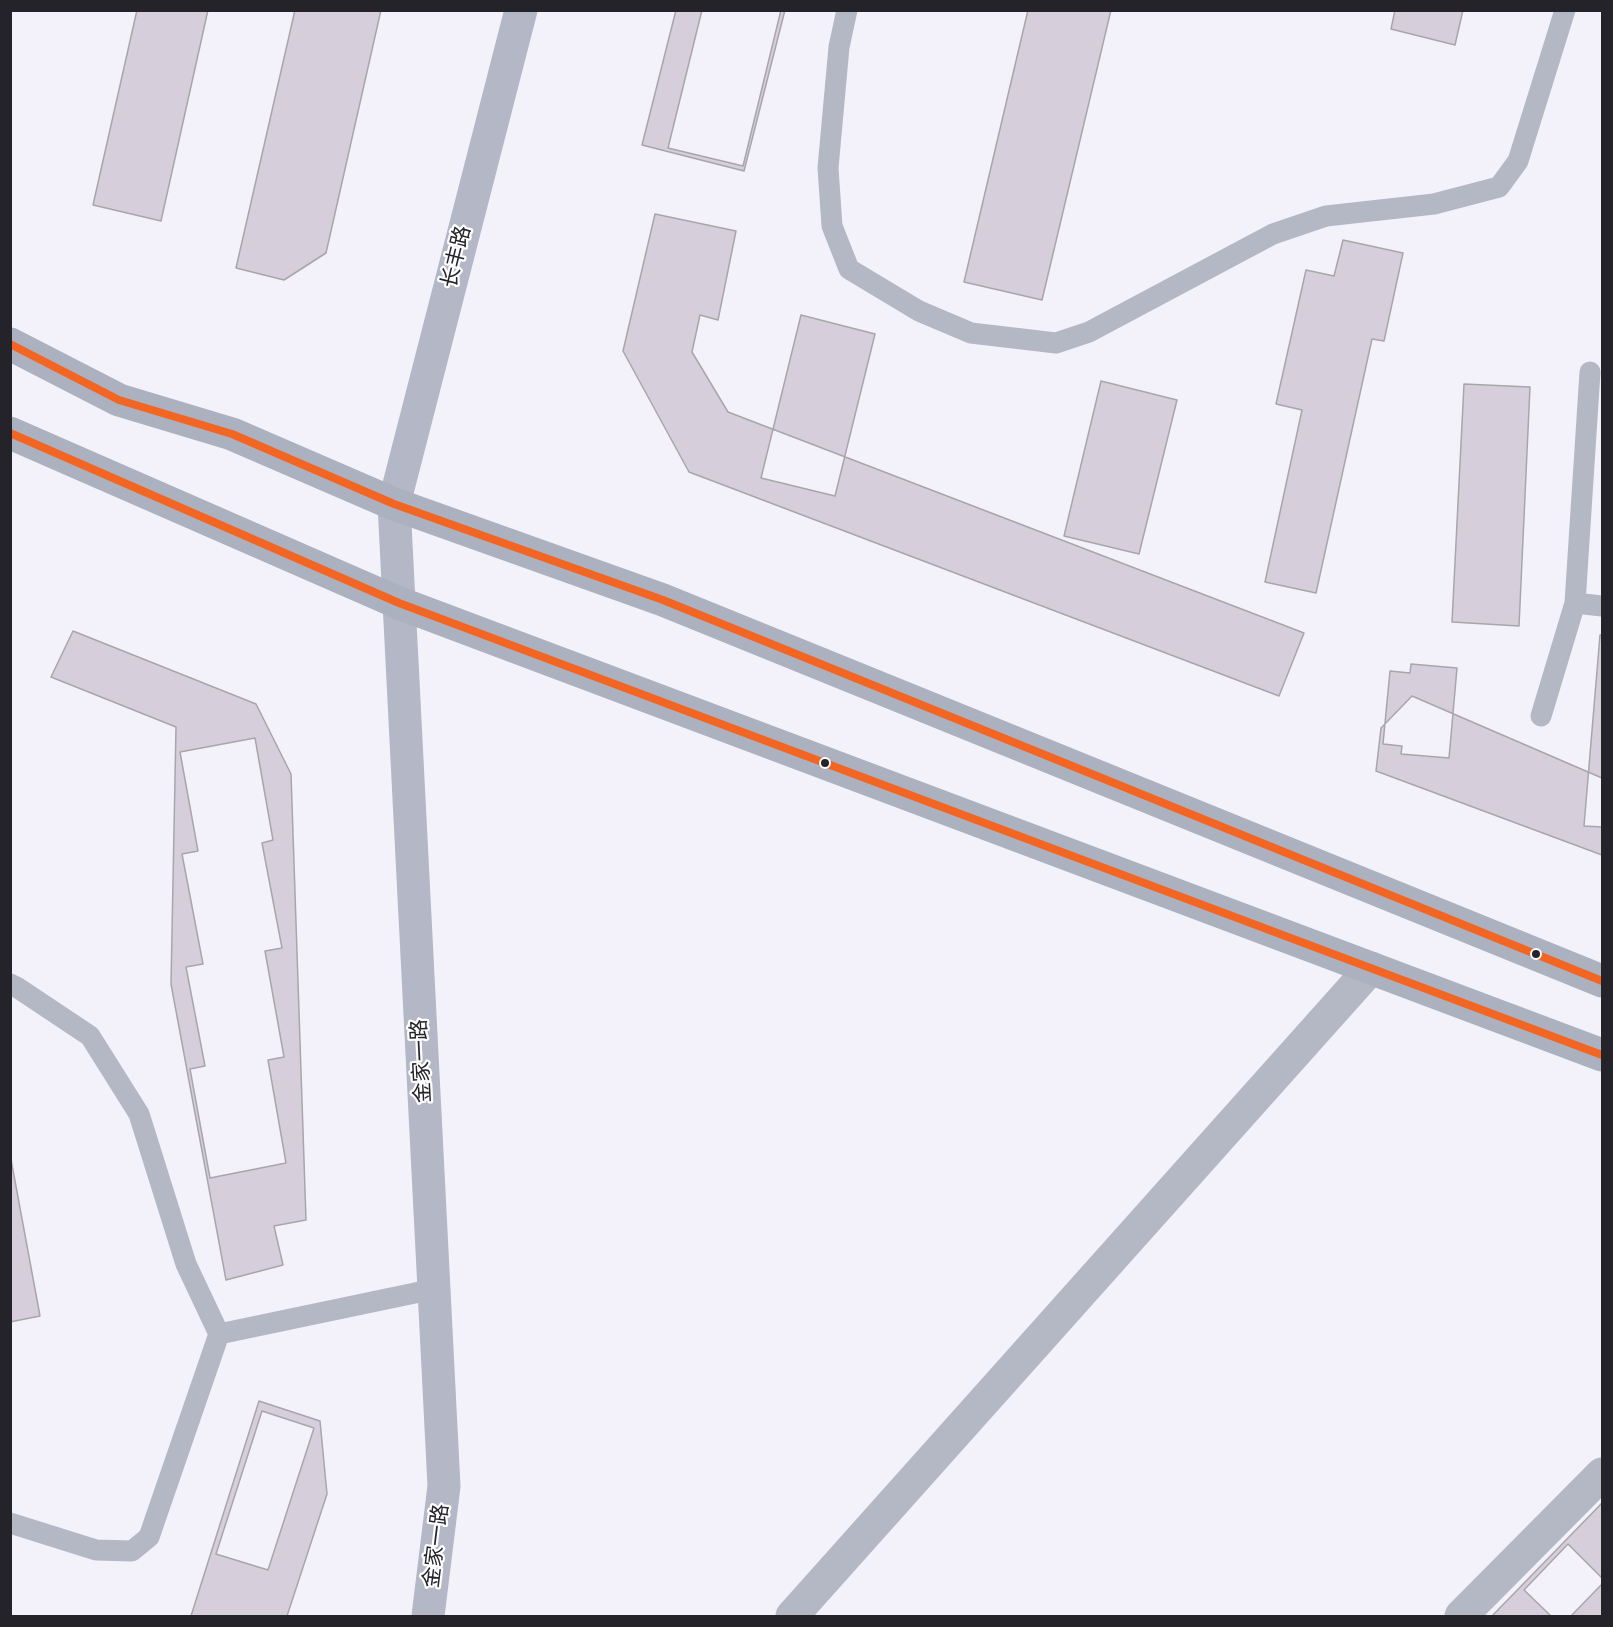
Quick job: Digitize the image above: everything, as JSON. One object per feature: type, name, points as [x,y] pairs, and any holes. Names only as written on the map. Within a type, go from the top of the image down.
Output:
[{"type":"main road","points":[[10,344],[119,400],[232,434],[394,504],[674,605],[1602,981]]},
{"type":"main road","points":[[10,433],[399,603],[1602,1055]]},
{"type":"street","name":"长丰路","points":[[394,504],[521,10]]},
{"type":"street","name":"金家一路","points":[[394,504],[444,1486],[428,1617]]},
{"type":"street","points":[[792,1617],[1371,968]]},
{"type":"street","points":[[1461,1617],[1602,1474]]},
{"type":"lane","points":[[847,10],[839,47],[828,168],[832,226],[849,269],[919,311],[971,333],[1056,343],[1089,332],[1273,234],[1326,216],[1434,204],[1499,187],[1518,161],[1565,10]]},
{"type":"lane","points":[[1541,716],[1575,603],[1590,372]]},
{"type":"lane","points":[[1575,603],[1602,606]]},
{"type":"lane","points":[[10,984],[90,1035],[139,1114],[186,1264],[219,1334],[149,1537],[132,1551],[96,1550],[10,1523]]},
{"type":"lane","points":[[219,1334],[434,1288]]},
{"type":"building","points":[[137,10],[208,10],[161,221],[93,205]]},
{"type":"building","points":[[295,10],[381,10],[326,253],[284,280],[236,268]]},
{"type":"building","points":[[676,10],[785,10],[744,171],[642,145]]},
{"type":"building","points":[[702,10],[781,10],[743,166],[668,148]]},
{"type":"building","points":[[1028,10],[1111,10],[1042,300],[964,282]]},
{"type":"building","points":[[1395,10],[1463,10],[1455,45],[1391,29]]},
{"type":"building","points":[[655,214],[736,231],[718,320],[700,315],[692,352],[728,412],[1304,633],[1279,696],[689,472],[623,351]]},
{"type":"building","points":[[1343,240],[1403,253],[1384,341],[1372,339],[1316,593],[1265,582],[1302,410],[1276,404],[1306,270],[1334,276]]},
{"type":"building","points":[[801,315],[875,334],[835,496],[761,478]]},
{"type":"building","points":[[1101,381],[1177,400],[1139,554],[1064,536]]},
{"type":"building","points":[[1464,384],[1530,387],[1519,626],[1452,622]]},
{"type":"building","points":[[73,631],[256,704],[291,774],[306,1220],[274,1226],[283,1265],[226,1280],[171,984],[176,727],[51,677]]},
{"type":"building","points":[[1600,635],[1602,635],[1602,827],[1584,826]]},
{"type":"building","points":[[1411,664],[1457,668],[1449,758],[1401,754],[1402,746],[1383,744],[1390,671],[1410,673]]},
{"type":"building","points":[[1412,696],[1602,778],[1602,855],[1376,771],[1381,728]]},
{"type":"building","points":[[255,738],[273,840],[262,843],[282,948],[265,951],[284,1057],[268,1060],[286,1163],[210,1178],[190,1069],[205,1066],[186,967],[203,964],[182,854],[198,851],[180,752]]},
{"type":"building","points":[[10,1154],[40,1316],[10,1322]]},
{"type":"building","points":[[259,1401],[320,1421],[327,1494],[287,1616],[191,1616]]},
{"type":"building","points":[[262,1411],[314,1428],[268,1570],[216,1554]]},
{"type":"building","points":[[1602,1503],[1602,1584],[1571,1616],[1492,1616]]},
{"type":"building","points":[[1568,1544],[1602,1578],[1602,1616],[1551,1616],[1524,1590]]},
{"type":"transit line","points":[[10,344],[119,400],[232,434],[394,504],[663,600],[1602,981]]},
{"type":"transit line","points":[[10,433],[399,603],[1602,1055]]}]
